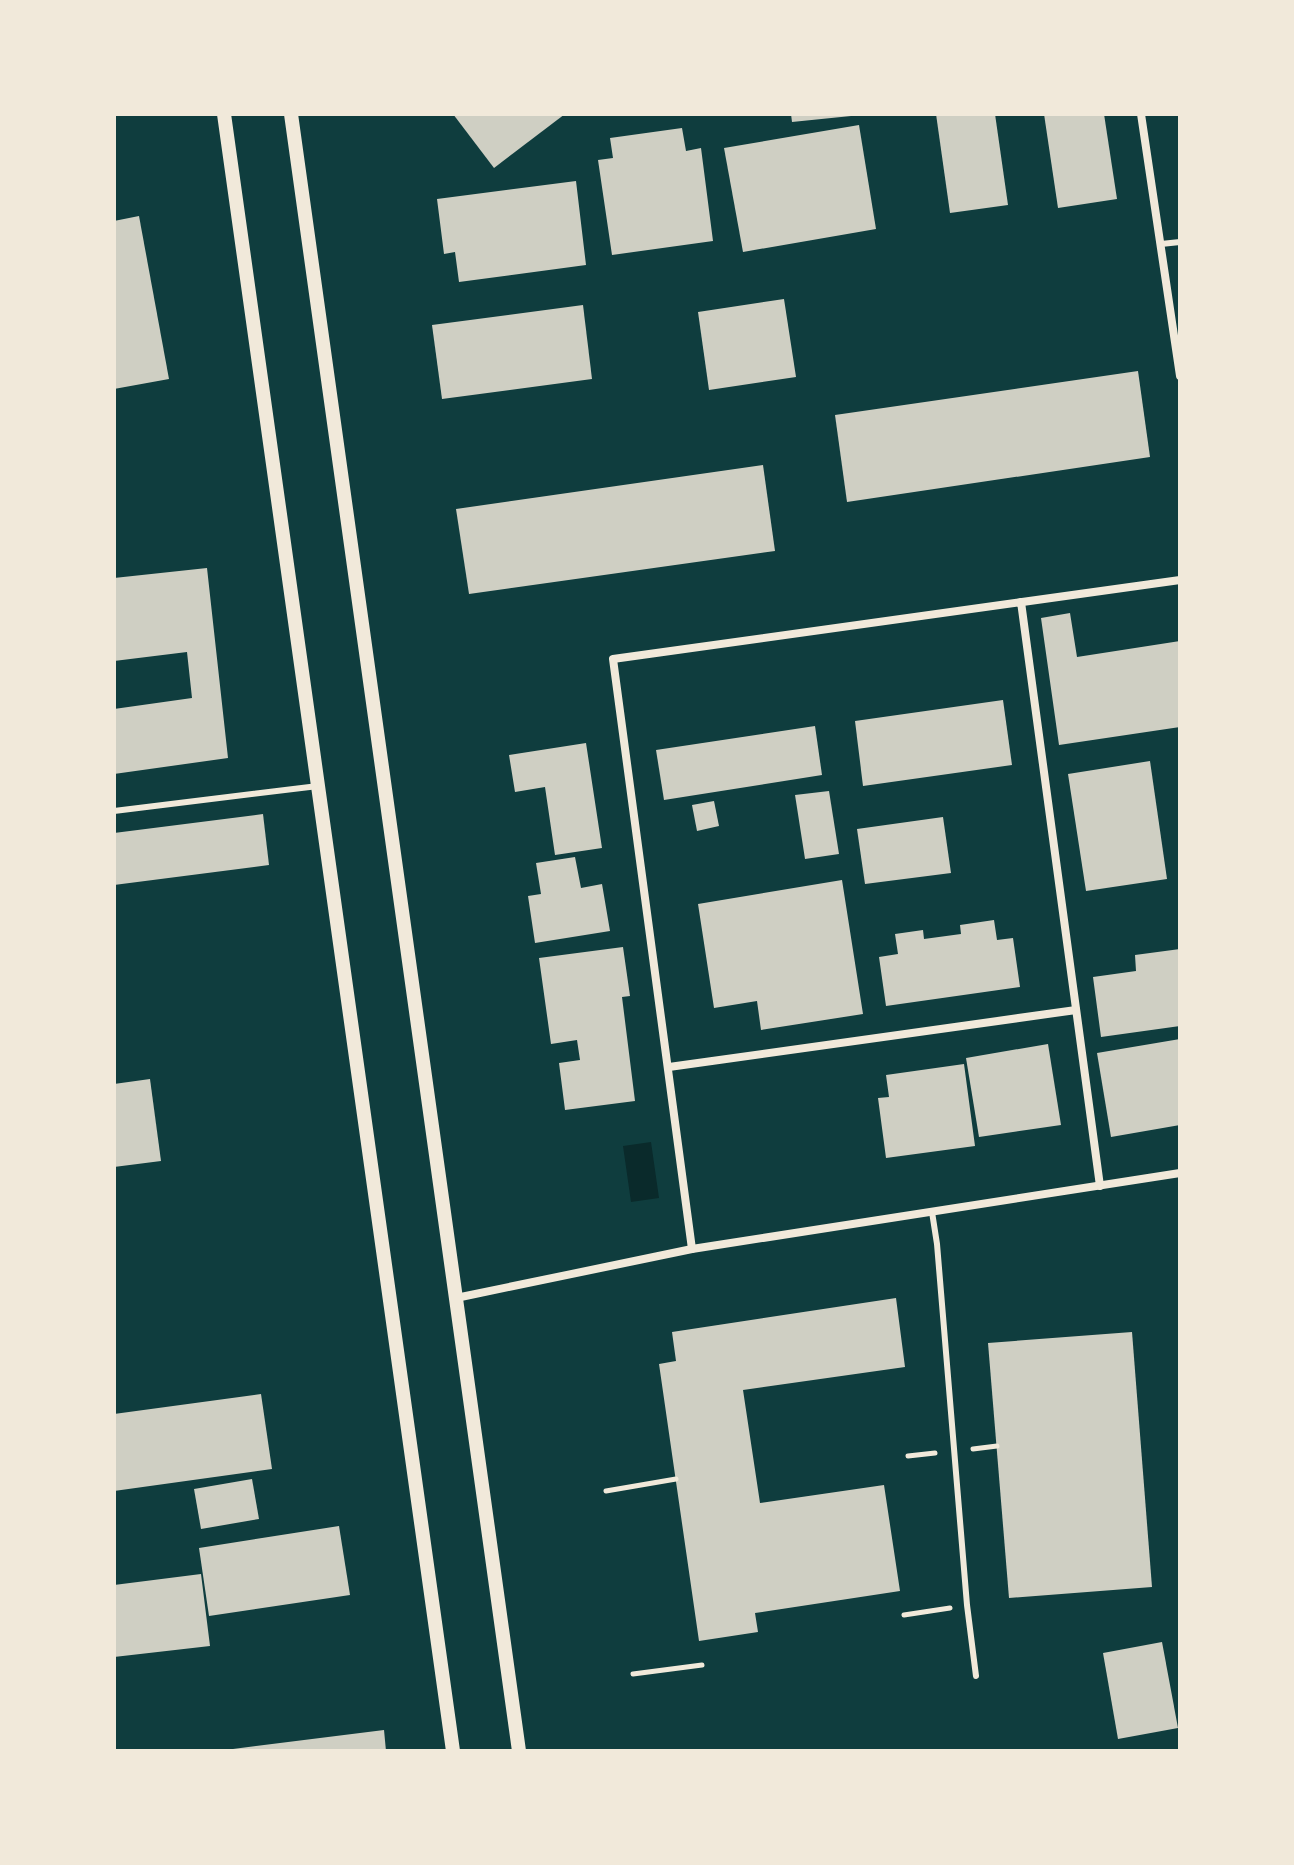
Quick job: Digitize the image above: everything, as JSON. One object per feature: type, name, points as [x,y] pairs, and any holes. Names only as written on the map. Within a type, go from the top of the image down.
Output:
[{"type":"street","points":[[224,114],[453,1751]]},
{"type":"street","points":[[291,114],[519,1751]]},
{"type":"street","points":[[1141,114],[1180,376]]},
{"type":"street","points":[[692,1249],[613,659],[1180,580]]},
{"type":"street","points":[[1021,602],[1100,1186]]},
{"type":"street","points":[[669,1067],[1076,1010]]},
{"type":"street","points":[[456,1298],[692,1249],[1180,1173]]},
{"type":"lane","points":[[1161,244],[1180,242]]},
{"type":"lane","points":[[114,811],[318,786]]},
{"type":"lane","points":[[932,1212],[976,1676]]},
{"type":"path","points":[[606,1491],[676,1479]]},
{"type":"path","points":[[904,1615],[967,1605]]},
{"type":"path","points":[[633,1674],[702,1665]]},
{"type":"water","points":[[651,1142],[659,1198],[631,1202],[623,1146]]},
{"type":"building","points":[[453,114],[565,114],[494,168]]},
{"type":"building","points":[[791,114],[851,114],[851,116],[792,122]]},
{"type":"building","points":[[936,114],[995,114],[1008,205],[950,213]]},
{"type":"building","points":[[1044,114],[1104,114],[1117,199],[1058,208]]},
{"type":"building","points":[[859,125],[876,229],[743,252],[724,148]]},
{"type":"building","points":[[682,128],[686,151],[701,148],[713,241],[612,255],[598,160],[613,158],[610,138]]},
{"type":"building","points":[[576,181],[586,265],[459,282],[455,252],[444,254],[437,199]]},
{"type":"building","points":[[139,216],[169,379],[114,389],[114,221]]},
{"type":"building","points":[[784,299],[796,377],[709,390],[698,312]]},
{"type":"building","points":[[583,305],[592,379],[442,399],[432,325]]},
{"type":"building","points":[[1138,371],[1150,457],[847,502],[835,415]]},
{"type":"building","points":[[763,465],[775,551],[469,594],[456,509]]},
{"type":"building","points":[[207,568],[228,758],[114,774],[114,709],[192,698],[187,652],[114,661],[114,578]]},
{"type":"building","points":[[1070,613],[1077,657],[1180,641],[1180,727],[1059,745],[1041,618]]},
{"type":"building","points":[[1003,700],[1012,765],[863,786],[855,721]]},
{"type":"building","points":[[815,726],[822,775],[664,800],[656,750]]},
{"type":"building","points":[[586,743],[602,848],[555,855],[545,787],[515,792],[509,755]]},
{"type":"building","points":[[1150,761],[1167,879],[1086,891],[1068,774]]},
{"type":"building","points":[[829,791],[839,854],[805,859],[795,795]]},
{"type":"building","points":[[714,801],[719,826],[697,831],[692,805]]},
{"type":"building","points":[[263,814],[269,865],[114,885],[114,833]]},
{"type":"building","points":[[943,817],[951,873],[865,884],[857,829]]},
{"type":"building","points":[[575,857],[581,888],[602,884],[610,931],[535,943],[528,896],[541,894],[536,863]]},
{"type":"building","points":[[842,880],[863,1014],[761,1030],[757,1001],[714,1008],[698,904]]},
{"type":"building","points":[[994,920],[997,940],[1013,938],[1020,987],[886,1006],[879,957],[898,954],[895,934],[923,930],[924,939],[961,934],[960,925]]},
{"type":"building","points":[[623,947],[630,996],[622,997],[635,1101],[565,1110],[559,1063],[580,1060],[577,1040],[551,1044],[539,958]]},
{"type":"building","points":[[1180,949],[1180,1026],[1101,1037],[1093,977],[1136,971],[1135,955]]},
{"type":"building","points":[[1180,1039],[1180,1125],[1111,1137],[1097,1053]]},
{"type":"building","points":[[1048,1044],[1061,1125],[979,1137],[966,1058]]},
{"type":"building","points":[[964,1064],[975,1146],[886,1158],[878,1098],[889,1097],[886,1075]]},
{"type":"building","points":[[150,1079],[161,1161],[114,1167],[114,1084]]},
{"type":"building","points":[[896,1298],[905,1367],[743,1390],[760,1503],[884,1485],[900,1591],[755,1613],[758,1632],[699,1641],[659,1364],[676,1361],[672,1332]]},
{"type":"building","points":[[1132,1332],[1152,1587],[1009,1598],[988,1343]]},
{"type":"building","points":[[261,1394],[272,1469],[114,1491],[114,1414]]},
{"type":"building","points":[[252,1479],[259,1519],[201,1529],[194,1489]]},
{"type":"building","points":[[339,1526],[350,1595],[209,1616],[199,1548]]},
{"type":"building","points":[[201,1574],[210,1646],[114,1657],[114,1585]]},
{"type":"building","points":[[1162,1642],[1178,1728],[1118,1739],[1103,1653]]},
{"type":"building","points":[[384,1730],[386,1751],[233,1749]]}]
